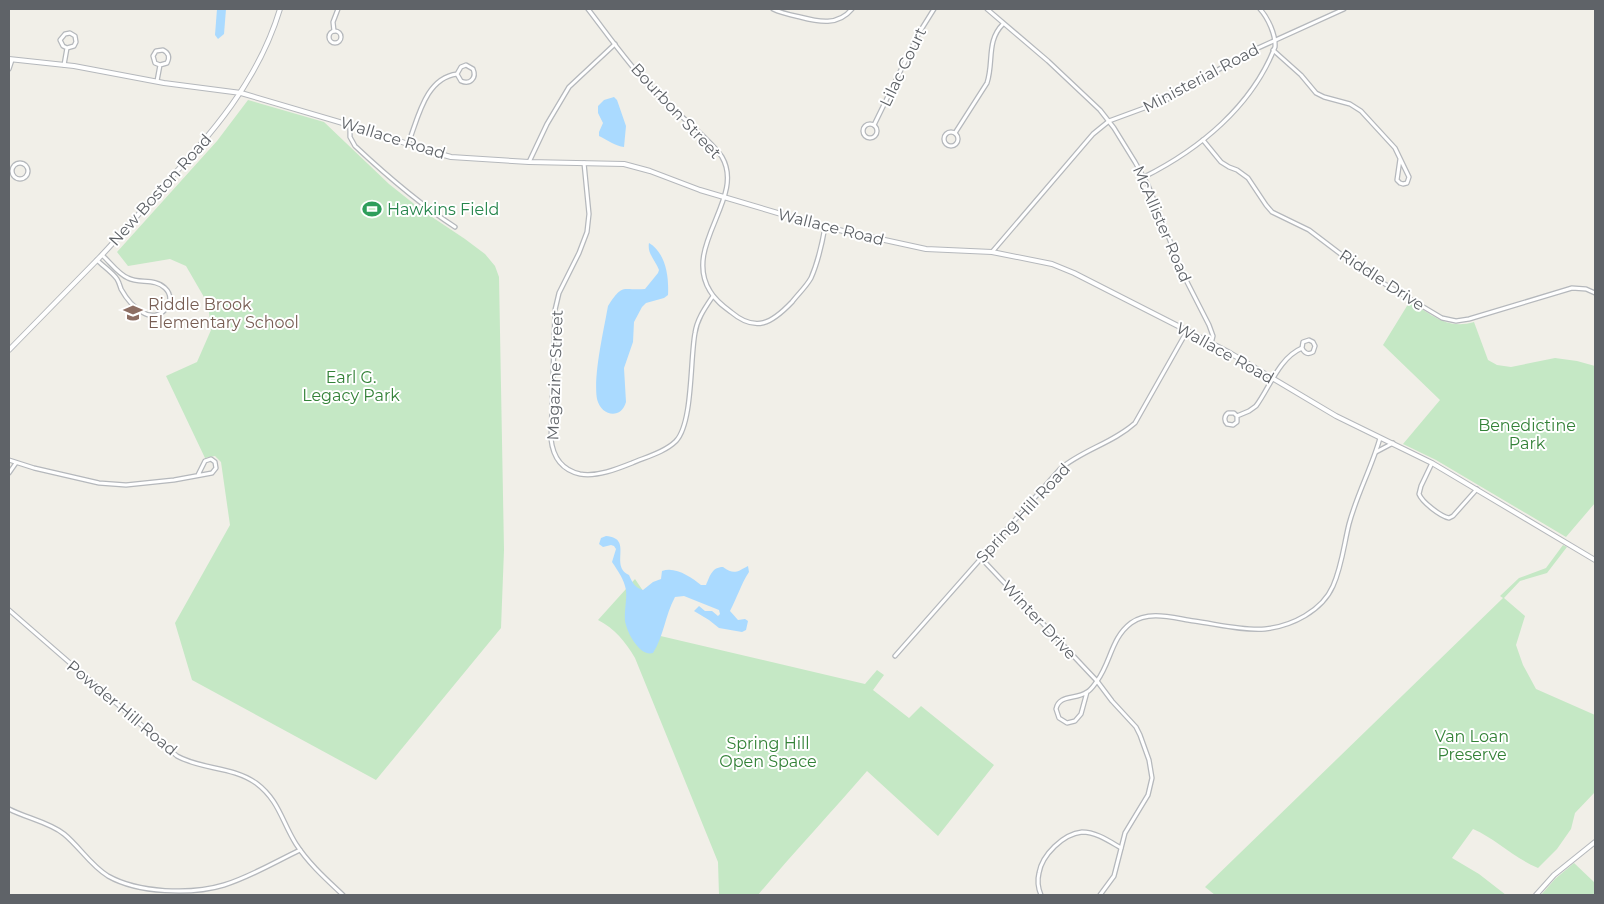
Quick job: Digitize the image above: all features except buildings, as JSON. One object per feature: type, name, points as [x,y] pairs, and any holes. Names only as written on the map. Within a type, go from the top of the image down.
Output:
[{"type":"street","name":"New Boston Road","points":[[9,350],[97,260],[213,131],[241,93],[264,49],[280,9]]},
{"type":"street","points":[[334,31],[333,22],[338,9]]},
{"type":"street","name":"Bourbon Street","points":[[588,9],[651,88],[705,138],[722,158],[727,174],[727,187],[724,197]]},
{"type":"street","points":[[773,9],[786,14],[825,22],[842,18],[852,9]]},
{"type":"street","name":"Lilac Court","points":[[874,125],[919,33],[934,9]]},
{"type":"street","name":"McAllister Road","points":[[987,9],[1048,61],[1109,121],[1144,178],[1184,276],[1210,325],[1213,336],[1212,344]]},
{"type":"street","points":[[1144,178],[1203,140],[1250,94],[1273,50],[1276,40],[1260,9]]},
{"type":"street","name":"Ministerial Road","points":[[992,252],[1093,134],[1109,121],[1166,100],[1230,62],[1344,9]]},
{"type":"street","points":[[955,133],[987,83],[990,74],[992,39],[1003,24]]},
{"type":"street","points":[[334,31],[340,32],[342,36],[339,42],[335,44],[329,39],[329,35],[334,31]]},
{"type":"street","points":[[70,33],[75,36],[76,42],[74,46],[67,48],[63,46],[60,40],[65,34],[70,33]]},
{"type":"street","points":[[529,162],[547,124],[569,87],[615,44]]},
{"type":"street","points":[[64,65],[67,48]]},
{"type":"street","points":[[158,50],[163,50],[169,58],[167,63],[160,65],[154,61],[153,56],[158,50]]},
{"type":"street","points":[[1273,50],[1316,93],[1358,108],[1392,145],[1400,159],[1409,177],[1408,181],[1404,184],[1400,183],[1397,178],[1400,159]]},
{"type":"street","name":"Wallace Road","points":[[10,60],[64,65],[241,93],[451,157],[529,162],[611,163],[637,167],[687,186],[826,227],[926,249],[992,252],[1039,261],[1061,268],[1212,344],[1336,416],[1432,463],[1595,560]]},
{"type":"street","points":[[9,69],[10,60]]},
{"type":"street","points":[[157,81],[160,65]]},
{"type":"street","points":[[466,65],[473,69],[474,75],[472,80],[467,83],[461,81],[457,74],[459,68],[466,65]]},
{"type":"street","points":[[408,144],[425,100],[433,86],[447,76],[457,74]]},
{"type":"street","name":"Lilac Court","points":[[869,124],[874,125],[877,131],[876,136],[866,137],[863,131],[865,127],[869,124]]},
{"type":"street","points":[[350,125],[350,138],[355,146],[409,194],[455,227]]},
{"type":"street","points":[[951,132],[955,133],[958,136],[957,143],[953,146],[947,144],[945,136],[951,132]]},
{"type":"street","name":"Riddle Drive","points":[[1203,140],[1221,162],[1248,178],[1272,212],[1309,230],[1363,272],[1442,318],[1456,321],[1469,319],[1572,288],[1586,289],[1595,293]]},
{"type":"street","points":[[9,162],[14,166]]},
{"type":"street","points":[[18,163],[25,165],[26,176],[21,179],[14,176],[12,171],[14,166],[18,163]]},
{"type":"street","name":"Magazine Street","points":[[584,163],[589,214],[588,232],[559,292],[555,310],[551,439],[555,456],[560,463],[567,469],[575,472],[584,474],[602,473],[652,455],[675,442],[681,435],[686,418],[696,329],[700,316],[713,296]]},
{"type":"street","points":[[724,197],[703,256],[703,274],[707,287],[713,296],[734,315],[750,324],[759,324],[775,317],[789,305],[809,281],[826,227]]},
{"type":"street","points":[[97,260],[115,277],[125,295],[146,315],[154,316],[162,313],[168,306],[170,299],[164,287],[151,281],[128,278],[120,273],[102,254]]},
{"type":"street","name":"Spring Hill Road","points":[[895,656],[1060,469],[1074,459],[1121,434],[1135,423],[1187,331]]},
{"type":"street","points":[[1237,416],[1256,406],[1288,357],[1302,348],[1303,342],[1312,340],[1315,346],[1314,350],[1309,354],[1304,352],[1302,348]]},
{"type":"street","points":[[1232,412],[1237,416],[1237,422],[1233,425],[1226,423],[1224,418],[1228,413],[1232,412]]},
{"type":"street","points":[[1087,692],[1081,714],[1075,721],[1066,722],[1059,718],[1056,710],[1060,701],[1087,692],[1098,681],[1115,640],[1134,621],[1142,618],[1159,616],[1243,628],[1264,629],[1290,622],[1314,609],[1328,594],[1336,578],[1352,514],[1380,438]]},
{"type":"street","points":[[1376,452],[1393,443]]},
{"type":"street","points":[[9,460],[99,483],[111,484],[146,483],[198,475],[214,472],[217,466],[215,462],[211,459],[205,461],[198,475]]},
{"type":"street","points":[[9,473],[16,463]]},
{"type":"street","points":[[1432,463],[1419,494],[1423,501],[1445,517],[1454,516],[1477,489]]},
{"type":"street","name":"Winter Drive","points":[[981,558],[1098,681],[1112,701],[1136,728],[1144,743],[1152,778],[1148,795],[1129,825],[1114,876],[1100,895]]},
{"type":"street","name":"Powder Hill Road","points":[[9,610],[177,756],[194,764],[233,771],[256,784],[275,803],[300,850],[311,864],[343,895]]},
{"type":"street","points":[[9,809],[61,832],[89,860],[110,877],[148,889],[197,890],[223,885],[300,850]]},
{"type":"street","points":[[1041,895],[1038,884],[1040,866],[1066,837],[1079,833],[1092,834],[1101,836],[1121,848]]},
{"type":"street","points":[[1536,895],[1554,875],[1595,842]]},
{"type":"green space","name":"Earl G. Legacy Park","points":[[248,100],[324,122],[389,184],[423,211],[485,254],[495,266],[499,277],[504,550],[501,628],[376,780],[192,680],[175,623],[230,525],[221,462],[215,456],[205,458],[166,376],[197,362],[211,330],[208,304],[186,266],[170,259],[128,266],[117,252],[217,141]]},
{"type":"green space","name":"Benedictine Park","points":[[1410,301],[1448,323],[1464,324],[1474,322],[1488,360],[1497,365],[1511,367],[1555,358],[1595,366],[1595,503],[1566,537],[1436,460],[1403,444],[1440,400],[1383,345]]},
{"type":"green space","name":"Van Loan Preserve","points":[[1563,545],[1567,547],[1547,573],[1520,581],[1504,598],[1525,616],[1516,645],[1523,665],[1536,689],[1595,715],[1595,792],[1575,813],[1571,829],[1557,849],[1538,868],[1473,829],[1452,858],[1479,874],[1506,895],[1215,895],[1205,887],[1503,598],[1500,596],[1519,578],[1546,568]]},
{"type":"green space","name":"Spring Hill Open Space","points":[[635,579],[654,607],[652,634],[865,684],[877,670],[884,675],[873,690],[909,718],[921,706],[994,765],[938,836],[867,771],[758,895],[719,895],[718,862],[635,658],[619,636],[610,627],[598,620]]},
{"type":"green space","points":[[1574,863],[1595,883],[1595,895],[1541,895],[1555,879]]},
{"type":"water","points":[[217,9],[226,9],[224,34],[218,39],[215,35]]},
{"type":"water","points":[[614,97],[617,100],[626,126],[624,147],[599,136],[603,123],[598,113],[598,106],[604,100]]},
{"type":"water","points":[[649,243],[655,247],[663,259],[667,273],[668,295],[646,303],[634,322],[633,342],[624,368],[626,402],[620,412],[611,414],[599,405],[596,389],[596,378],[608,306],[617,294],[624,289],[645,289],[658,273],[659,270],[649,251]]},
{"type":"water","points":[[606,536],[614,538],[619,542],[623,571],[629,575],[636,586],[643,590],[653,582],[661,579],[662,571],[677,571],[701,585],[706,585],[712,573],[719,567],[736,572],[748,566],[749,572],[730,611],[738,620],[745,619],[748,621],[746,630],[742,632],[719,628],[694,611],[699,606],[705,611],[712,611],[718,616],[720,614],[719,610],[684,596],[675,597],[660,640],[653,653],[643,651],[635,643],[626,626],[626,590],[612,562],[616,549],[611,545],[603,547],[599,544],[601,538]]},
{"type":"place","name":"Hawkins Field","points":[[372,209]]},
{"type":"place","name":"Riddle Brook Elementary School","points":[[133,313]]}]
